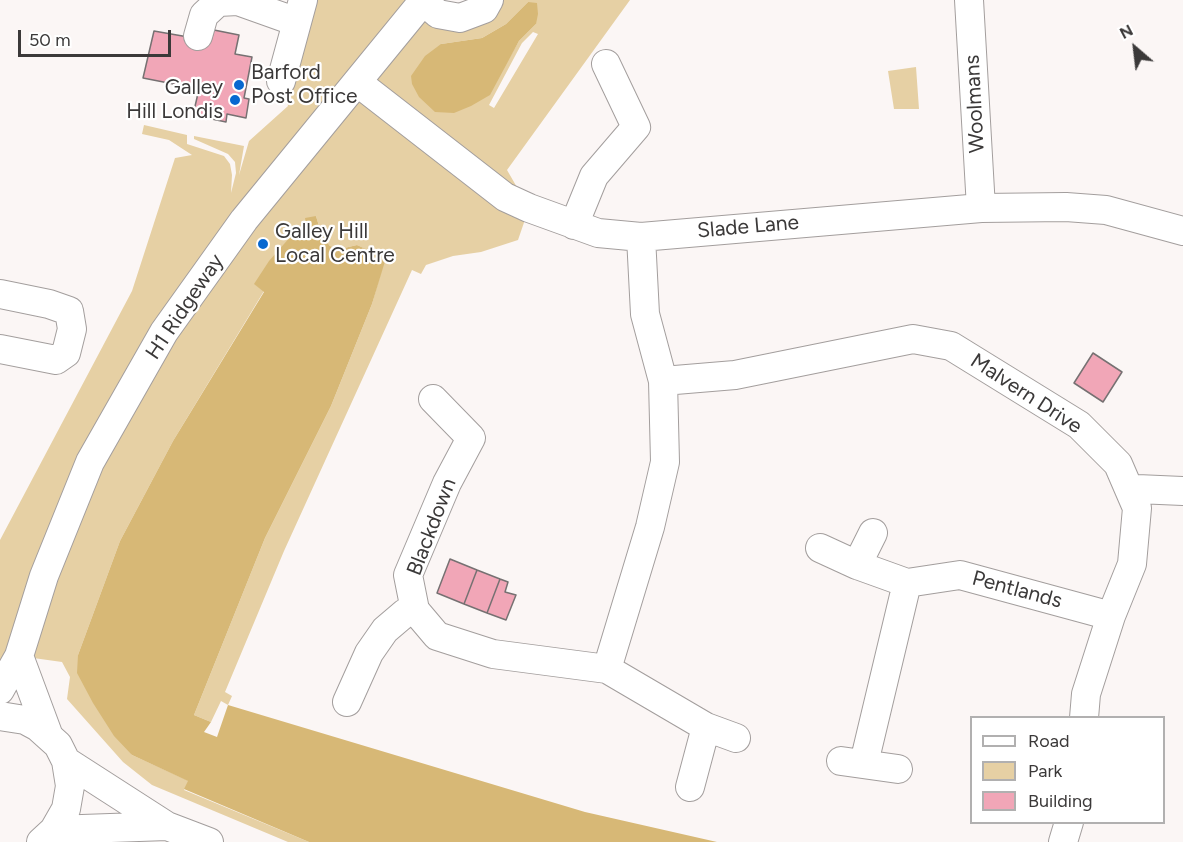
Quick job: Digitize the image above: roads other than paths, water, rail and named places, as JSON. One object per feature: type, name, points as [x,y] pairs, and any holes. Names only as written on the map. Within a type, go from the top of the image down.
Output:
[{"type":"street","points":[[423,0],[438,14],[460,18],[484,9],[489,0]]},
{"type":"street","name":"H1 Ridgeway","points":[[0,690],[18,656],[44,576],[90,462],[164,332],[244,220],[423,0]]},
{"type":"street","name":"Woolmans","points":[[969,0],[981,208]]},
{"type":"street","points":[[198,36],[204,15],[218,2],[238,1],[300,11],[281,81]]},
{"type":"street","points":[[574,225],[594,176],[636,127],[606,64]]},
{"type":"street","name":"Slade Lane","points":[[357,82],[505,197],[598,233],[641,237],[981,208],[1066,207],[1106,210],[1183,231]]},
{"type":"street","points":[[607,669],[650,527],[666,462],[663,381],[645,314],[641,237]]},
{"type":"street","points":[[0,294],[49,304],[69,311],[72,329],[66,353],[56,360],[0,349]]},
{"type":"street","name":"Malvern Drive","points":[[663,381],[735,375],[913,339],[951,346],[1079,425],[1118,464],[1137,508],[1132,564],[1111,616],[1086,694],[1084,716]]},
{"type":"street","name":"Blackdown","points":[[433,399],[480,444],[447,483],[408,575],[415,610],[437,636],[493,654],[607,669],[706,727],[736,738]]},
{"type":"street","points":[[1130,491],[1137,489],[1183,491]]},
{"type":"street","points":[[857,565],[873,533]]},
{"type":"street","name":"Pentlands","points":[[820,548],[857,565],[907,583],[960,575],[1111,616]]},
{"type":"street","points":[[898,769],[852,762],[907,583]]},
{"type":"street","points":[[347,702],[369,652],[385,630],[405,613],[415,610]]},
{"type":"street","points":[[18,656],[48,734],[66,761],[69,774],[69,797],[66,809],[47,836]]},
{"type":"street","points":[[0,716],[25,720],[48,734]]},
{"type":"street","points":[[690,787],[706,727]]},
{"type":"street","points":[[66,761],[167,826],[209,842]]},
{"type":"street","points":[[1063,842],[1068,824]]},
{"type":"street","points":[[47,836],[167,826]]},
{"type":"place","name":"Barford Post Office","points":[[239,85]]},
{"type":"place","name":"Galley Hill Londis","points":[[235,100]]},
{"type":"place","name":"Galley Hill Local Centre","points":[[263,244]]}]
